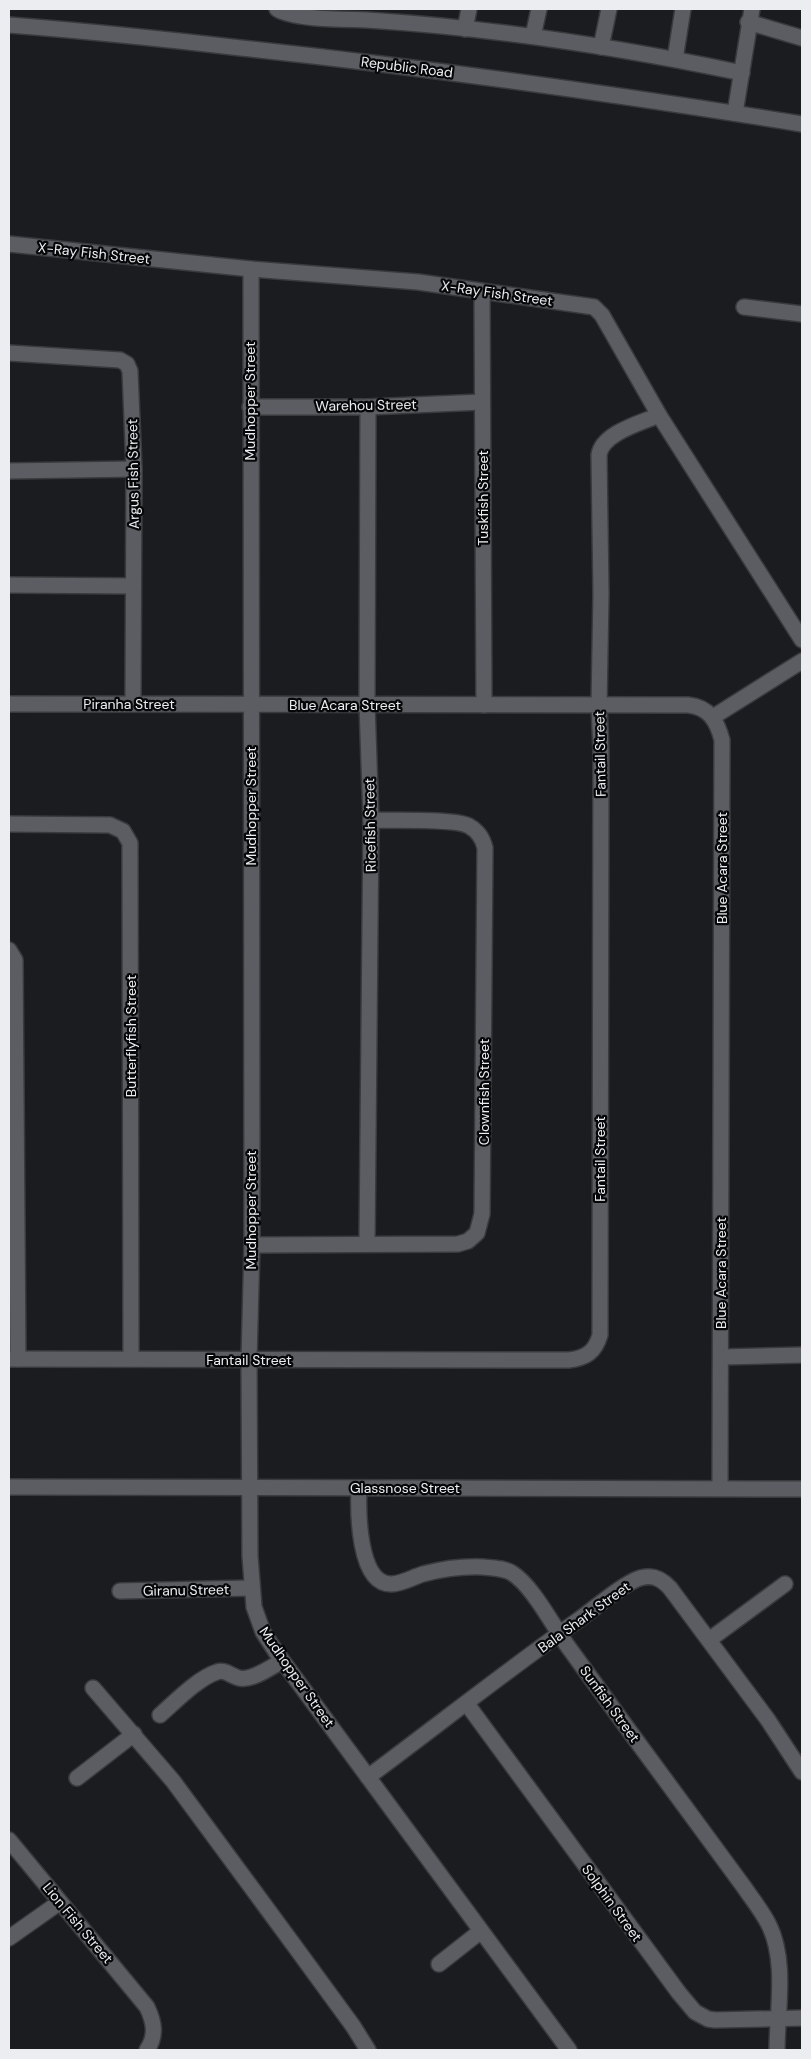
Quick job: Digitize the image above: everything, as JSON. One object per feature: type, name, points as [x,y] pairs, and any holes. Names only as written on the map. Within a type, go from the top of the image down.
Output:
[{"type":"street","points":[[278,9],[302,16],[398,15],[465,29],[533,36],[675,59],[742,73]]},
{"type":"street","points":[[465,29],[469,9]]},
{"type":"street","points":[[533,36],[538,9]]},
{"type":"street","points":[[601,47],[609,9]]},
{"type":"street","points":[[675,59],[683,9]]},
{"type":"street","points":[[735,113],[750,16],[802,38]]},
{"type":"street","name":"Republic Road","points":[[9,25],[156,38],[369,62],[572,88],[802,124]]},
{"type":"street","name":"X-Ray Fish Street","points":[[9,244],[250,269],[410,281],[585,305],[596,309],[606,322],[659,415],[802,640]]},
{"type":"street","name":"Mudhopper Street","points":[[250,269],[252,1245],[249,1360],[249,1488],[251,1588],[258,1620],[263,1632],[282,1661],[569,2050]]},
{"type":"street","name":"Tuskfish Street","points":[[482,292],[484,705]]},
{"type":"street","points":[[744,307],[802,314]]},
{"type":"street","name":"Argus Fish Street","points":[[9,353],[113,359],[120,360],[130,370],[134,469],[133,704]]},
{"type":"street","name":"Warehou Street","points":[[250,406],[368,407],[482,402]]},
{"type":"street","name":"Ricefish Street","points":[[367,1244],[371,820],[367,704],[368,407]]},
{"type":"street","name":"Fantail Street","points":[[13,1359],[569,1360],[592,1353],[600,1335],[600,450],[604,443],[620,431],[659,415]]},
{"type":"street","points":[[9,471],[134,469]]},
{"type":"street","points":[[9,585],[133,586]]},
{"type":"street","points":[[713,717],[802,661]]},
{"type":"street","name":"Piranha Street","points":[[9,704],[250,705]]},
{"type":"street","name":"Blue Acara Street","points":[[250,705],[694,705],[705,710],[713,717],[722,740],[720,1488]]},
{"type":"street","name":"Clownfish Street","points":[[252,1245],[458,1244],[472,1238],[479,1229],[482,1214],[484,1156],[485,855],[483,842],[471,827],[457,822],[371,820]]},
{"type":"street","name":"Butterflyfish Street","points":[[9,824],[110,825],[123,830],[130,844],[131,1358]]},
{"type":"street","points":[[9,950],[15,960],[13,1359]]},
{"type":"street","points":[[721,1357],[802,1355]]},
{"type":"street","name":"Glassnose Street","points":[[9,1487],[802,1489]]},
{"type":"street","name":"Sunfish Street","points":[[359,1488],[359,1519],[363,1547],[370,1570],[383,1583],[396,1584],[423,1574],[466,1567],[504,1569],[523,1582],[764,1916],[772,1932],[778,1959],[777,2050]]},
{"type":"street","name":"Bala Shark Street","points":[[368,1777],[559,1634],[636,1580],[653,1577],[665,1582],[670,1588],[768,1720],[802,1772]]},
{"type":"street","points":[[709,1640],[785,1584]]},
{"type":"street","name":"Giranu Street","points":[[120,1591],[251,1588]]},
{"type":"street","points":[[160,1715],[188,1691],[212,1674],[222,1671],[240,1678],[248,1678],[282,1661]]},
{"type":"street","points":[[93,1688],[173,1782],[353,2026],[368,2050]]},
{"type":"street","name":"Solphin Street","points":[[467,1704],[688,2005],[702,2016],[715,2020],[802,2018]]},
{"type":"street","points":[[77,1778],[134,1734]]},
{"type":"street","name":"Lion Fish Street","points":[[9,1840],[147,2007],[154,2026],[154,2036],[147,2050]]},
{"type":"street","points":[[9,1938],[60,1902]]},
{"type":"street","points":[[439,1964],[481,1931]]}]
